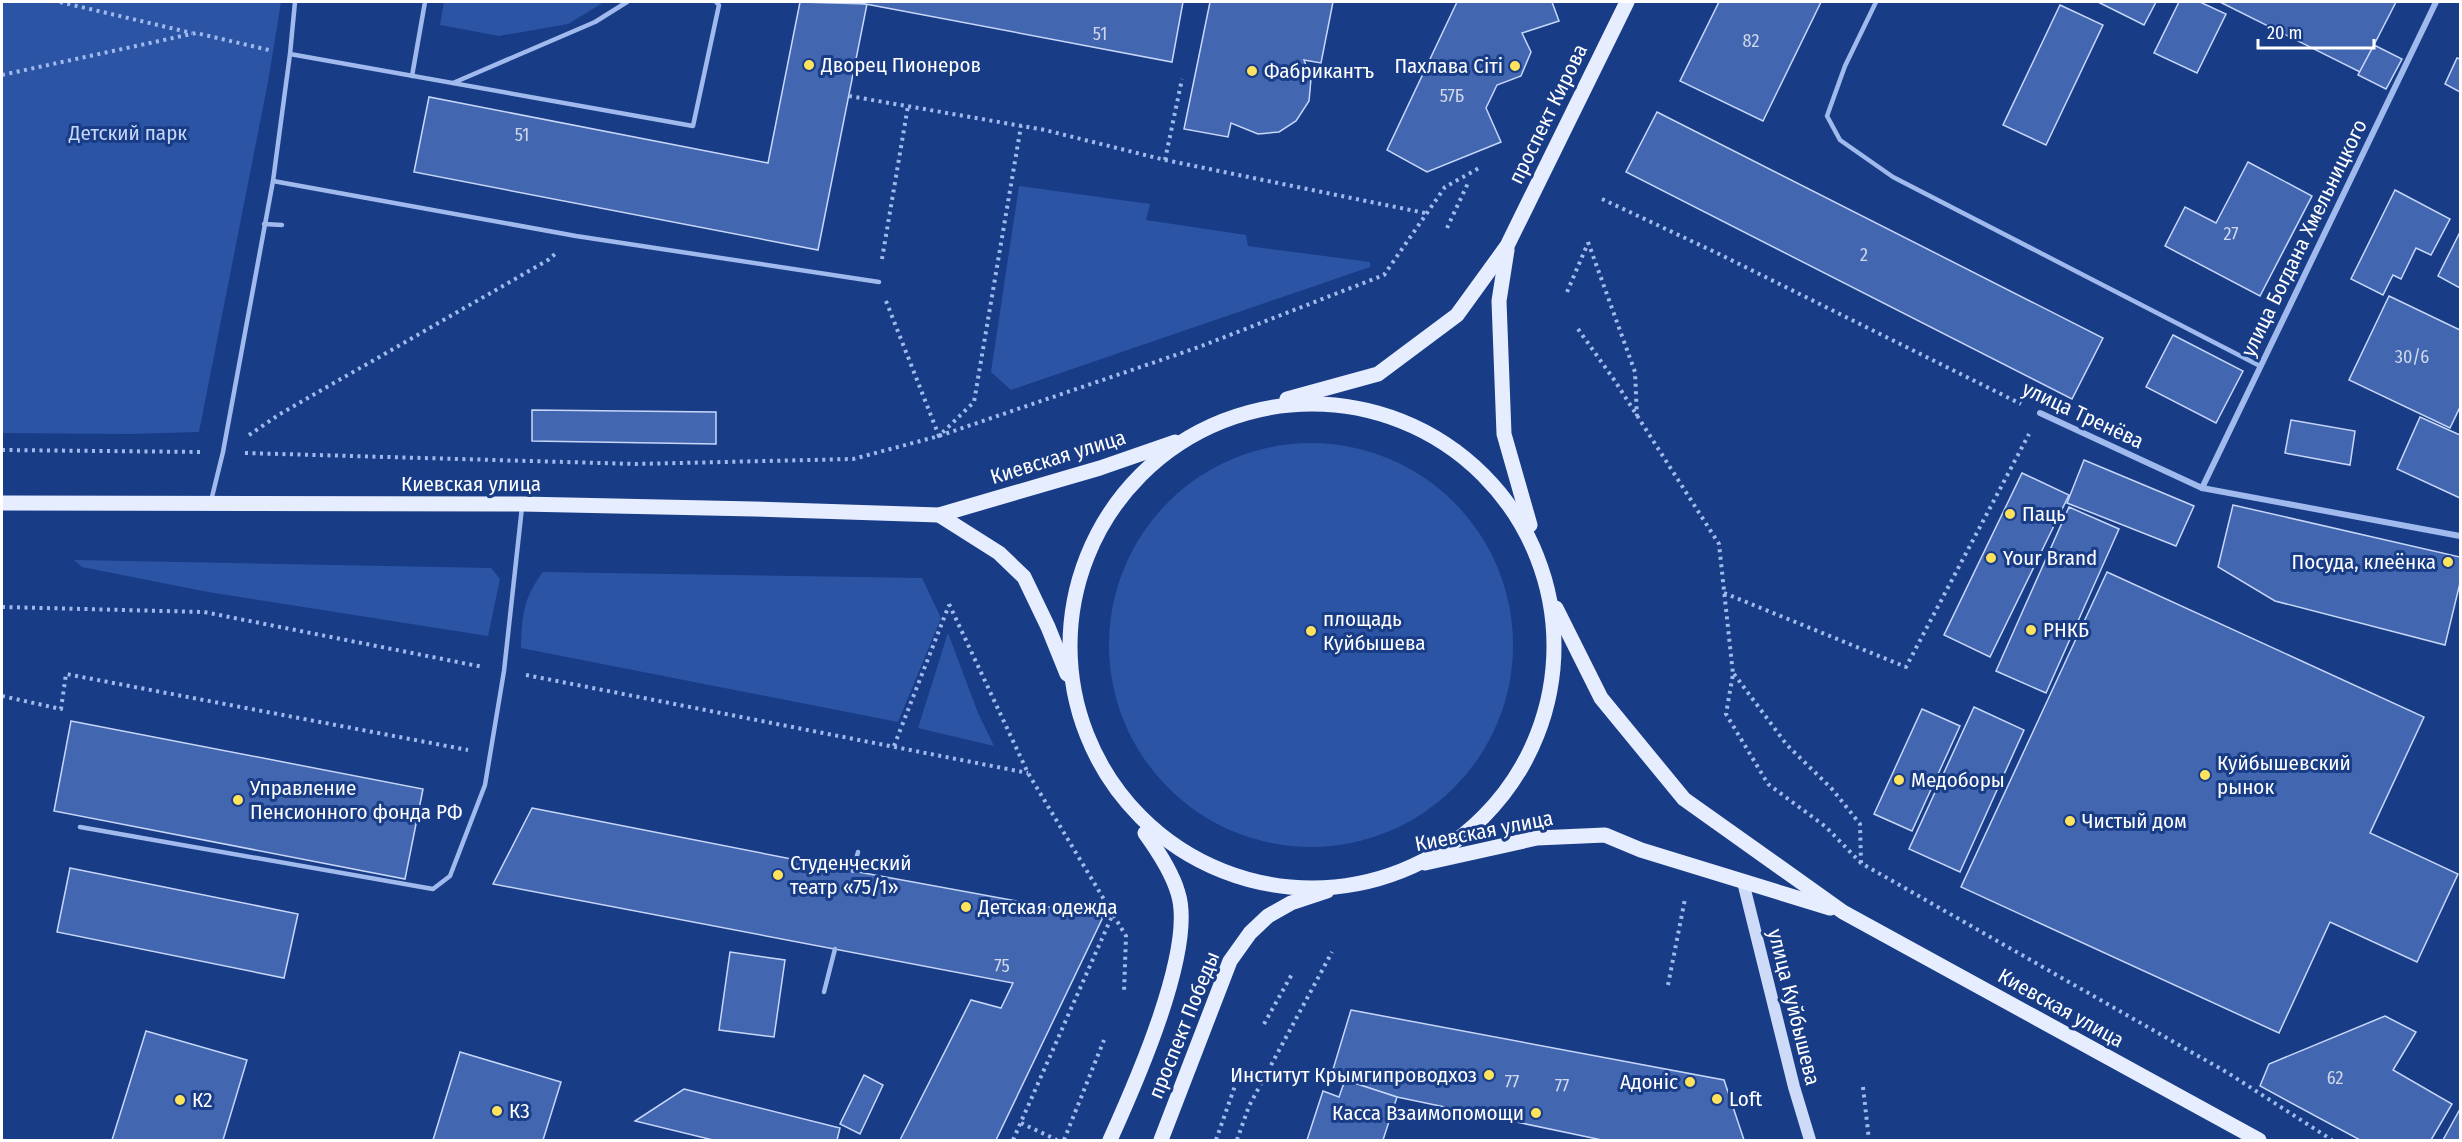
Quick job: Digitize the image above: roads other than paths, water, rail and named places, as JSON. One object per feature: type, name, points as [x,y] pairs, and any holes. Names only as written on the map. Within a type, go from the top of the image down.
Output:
[{"type":"main road","name":"проспект Кирова","points":[[1507,246],[1626,2]]},
{"type":"main road","points":[[1069,680],[1072,621],[1084,566],[1108,515],[1144,472],[1189,437],[1227,417],[1378,374],[1457,315],[1507,246]]},
{"type":"main road","points":[[939,515],[999,553],[1024,577],[1048,627],[1096,758],[1116,792],[1168,846],[1201,865],[1273,883],[1311,887],[1350,884],[1408,867],[1450,844],[1487,813],[1512,786],[1533,745],[1552,686],[1556,638],[1550,598],[1504,434],[1499,301],[1507,246]]},
{"type":"main road","points":[[1227,417],[1275,406],[1331,404],[1386,414],[1437,436],[1482,470],[1517,513],[1543,571]]},
{"type":"main road","name":"Киевская улица","points":[[2,503],[522,504],[939,515],[1100,468],[1189,437]]},
{"type":"main road","name":"Киевская улица","points":[[1550,598],[1601,698],[1684,799],[1844,912],[2259,1140]]},
{"type":"main road","name":"проспект Победы","points":[[1110,1140],[1143,1067],[1173,973],[1180,928],[1179,894],[1158,851],[1116,792]]},
{"type":"main road","name":"Киевская улица","points":[[1408,867],[1537,838],[1605,835],[1641,850],[1844,912]]},
{"type":"main road","name":"улица Куйбышева","points":[[1743,882],[1794,1087],[1810,1140]]},
{"type":"main road","name":"проспект Победы","points":[[1161,1140],[1230,961],[1250,933],[1268,916],[1291,903],[1350,884]]},
{"type":"street","name":"улица Богдана Хмельницкого","points":[[2202,488],[2436,2]]},
{"type":"street","name":"улица Тренёва","points":[[2040,413],[2202,488],[2460,536]]},
{"type":"lane","points":[[211,504],[223,452],[273,181],[290,54],[294,3],[287,2]]},
{"type":"lane","points":[[412,76],[425,2]]},
{"type":"lane","points":[[453,83],[595,22],[627,2]]},
{"type":"lane","points":[[290,54],[693,126],[719,5],[716,2]]},
{"type":"lane","points":[[1876,2],[1845,66],[1827,116],[1840,140],[1893,177],[2260,366]]},
{"type":"lane","points":[[273,181],[576,236],[879,282]]},
{"type":"lane","points":[[264,224],[282,225]]},
{"type":"lane","points":[[80,828],[433,889],[450,876],[485,785],[504,671],[522,504]]},
{"type":"lane","points":[[853,871],[858,852]]},
{"type":"lane","points":[[824,993],[835,949]]},
{"type":"place","name":"Дворец Пионеров","points":[[809,65]]},
{"type":"place","name":"Пахлава Сіті","points":[[1515,66]]},
{"type":"place","name":"Фабрикантъ","points":[[1252,71]]},
{"type":"place","name":"Паць","points":[[2010,514]]},
{"type":"place","name":"Your Brand","points":[[1991,558]]},
{"type":"place","name":"Посуда, клеёнка","points":[[2448,562]]},
{"type":"place","name":"РНКБ","points":[[2031,630]]},
{"type":"place","name":"площадь Куйбышева","points":[[1311,631]]},
{"type":"place","name":"Куйбышевский рынок","points":[[2205,775]]},
{"type":"place","name":"Медоборы","points":[[1899,780]]},
{"type":"place","name":"Управление Пенсионного фонда РФ","points":[[238,800]]},
{"type":"place","name":"Чистый дом","points":[[2070,821]]},
{"type":"place","name":"Студенческий театр «75/1»","points":[[778,875]]},
{"type":"place","name":"Детская одежда","points":[[966,907]]},
{"type":"place","name":"Институт Крымгипроводхоз","points":[[1489,1075]]},
{"type":"place","name":"Адоніс","points":[[1690,1082]]},
{"type":"place","name":"Loft","points":[[1717,1099]]},
{"type":"place","name":"К2","points":[[180,1100]]},
{"type":"place","name":"К3","points":[[497,1111]]},
{"type":"place","name":"Касса Взаимопомощи","points":[[1536,1113]]},
{"type":"park label","name":"Детский парк","points":[[128,133]]}]
